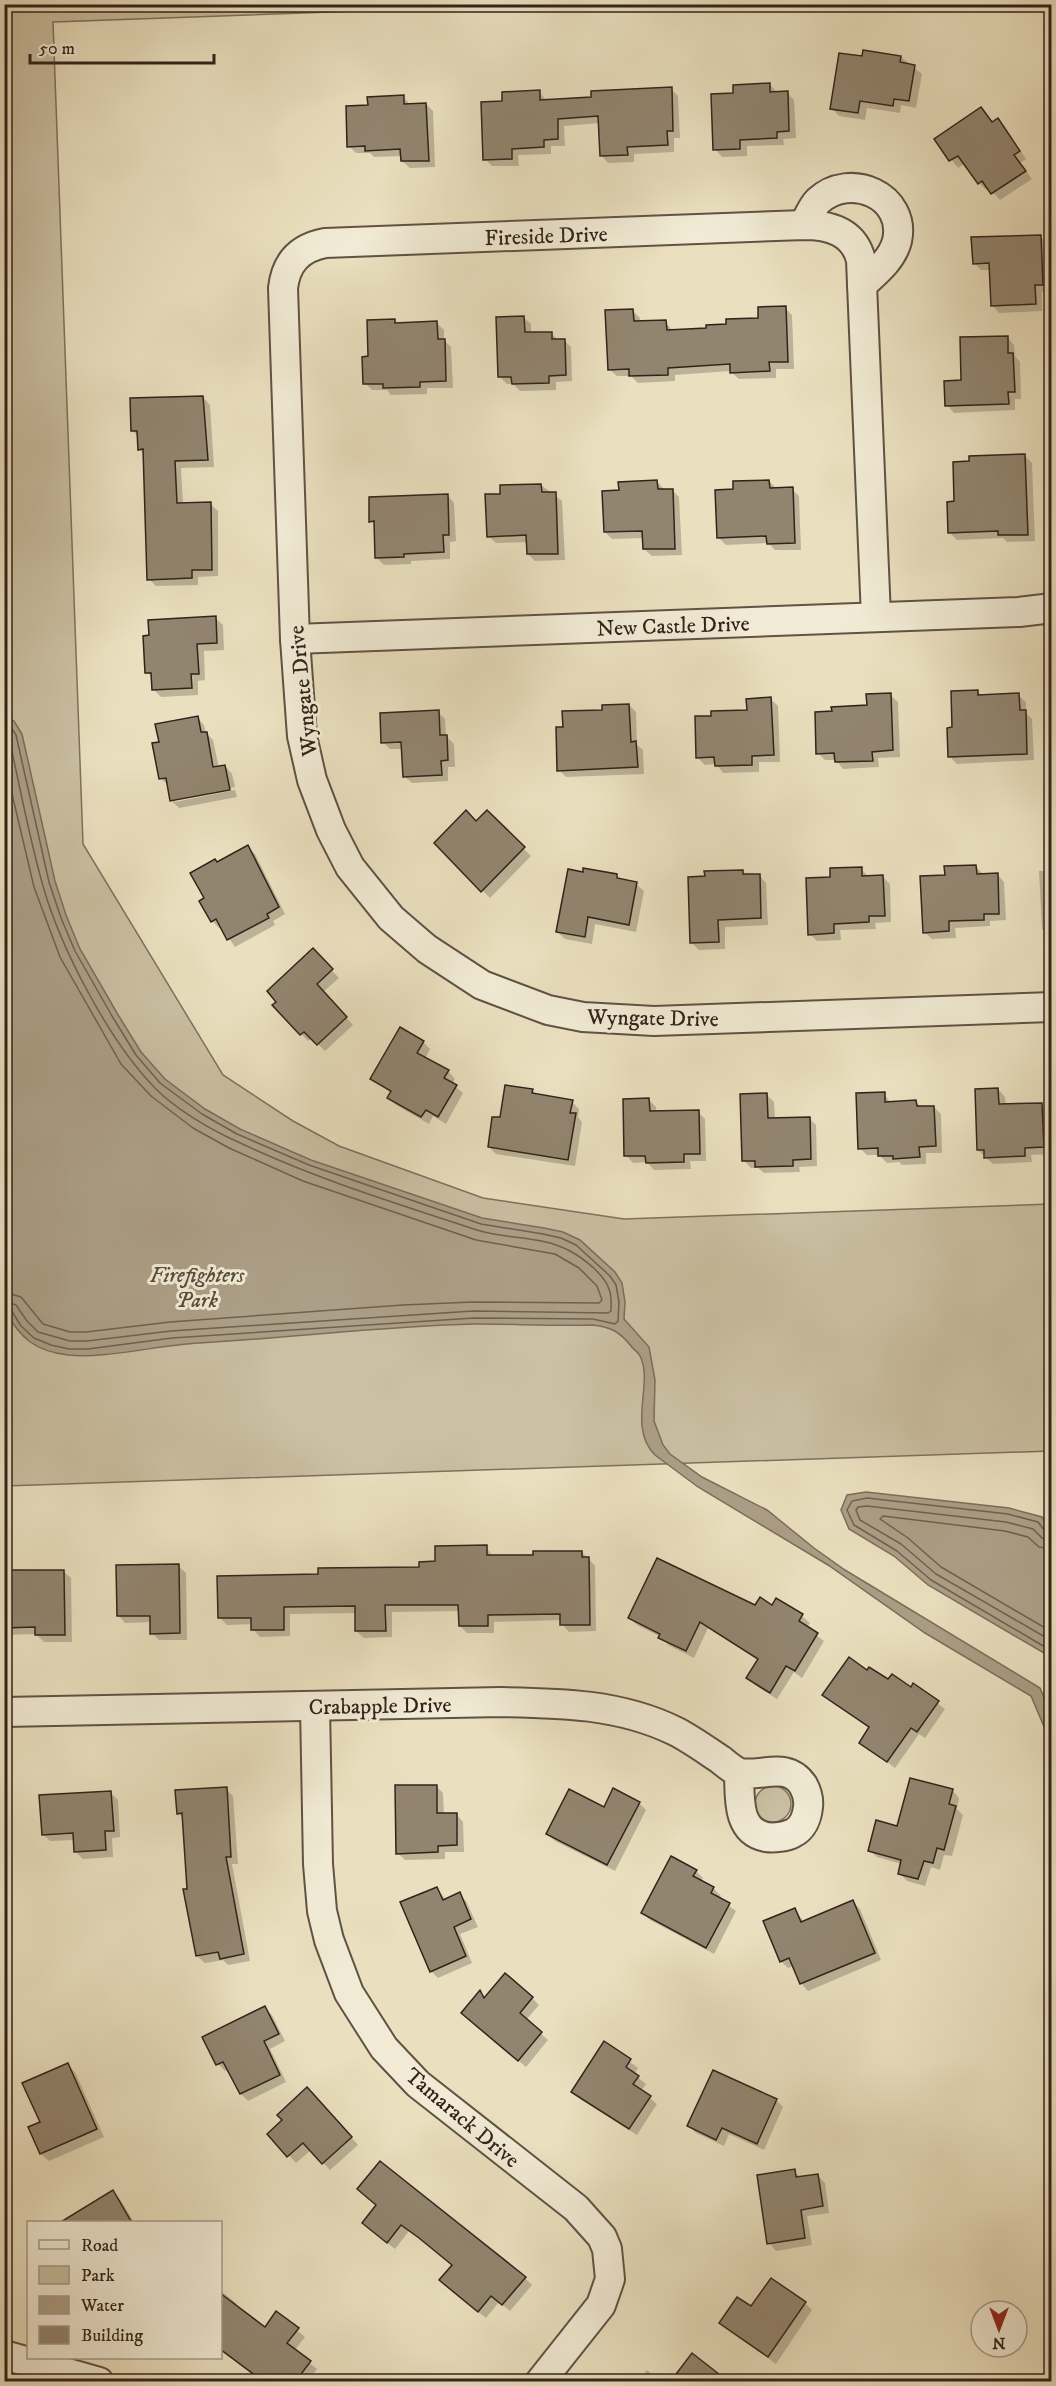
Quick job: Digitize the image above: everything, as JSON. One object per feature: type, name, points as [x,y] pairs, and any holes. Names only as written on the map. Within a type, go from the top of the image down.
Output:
[{"type":"street","points":[[804,225],[818,201],[840,189],[863,188],[884,199],[896,219],[897,242],[885,263],[862,285]]},
{"type":"street","name":"Fireside Drive","points":[[293,259],[309,247],[325,243],[804,225],[837,229],[852,240],[860,254],[876,617]]},
{"type":"street","name":"Wyngate Drive","points":[[293,259],[284,277],[283,288],[295,639],[302,736],[312,780],[331,830],[350,867],[391,918],[427,949],[482,985],[548,1010],[613,1020],[654,1021],[1052,1007]]},
{"type":"street","name":"New Castle Drive","points":[[295,639],[1019,612],[1052,608]]},
{"type":"street","name":"Crabapple Drive","points":[[4,1712],[511,1702],[576,1704],[622,1713],[667,1727],[739,1773]]},
{"type":"street","name":"Tamarack Drive","points":[[315,1707],[318,1864],[322,1911],[332,1949],[349,1993],[384,2048],[418,2084],[576,2208],[602,2237],[607,2249],[610,2278],[601,2305],[540,2382]]},
{"type":"street","points":[[4,2355],[99,2382]]},
{"type":"green space","name":"Firefighters Park","points":[[4,5],[524,5],[53,22],[83,844],[223,1075],[293,1121],[339,1146],[483,1198],[624,1219],[1051,1204],[1051,1451],[5,1486]]},
{"type":"green space","points":[[773,1786],[786,1791],[791,1804],[786,1817],[773,1822],[760,1817],[755,1804],[760,1791]]},
{"type":"water","points":[[5,716],[14,721],[22,734],[55,881],[80,949],[141,1052],[165,1079],[205,1109],[240,1129],[311,1160],[482,1218],[563,1232],[580,1240],[615,1272],[622,1283],[625,1302],[624,1319],[649,1347],[655,1380],[654,1421],[663,1445],[670,1454],[702,1477],[767,1510],[845,1570],[1040,1688],[1051,1714],[1051,1743],[1031,1696],[925,1633],[828,1565],[698,1487],[655,1455],[647,1444],[643,1432],[644,1367],[640,1356],[623,1337],[605,1327],[593,1325],[440,1325],[183,1344],[83,1356],[56,1353],[30,1342],[16,1328],[4,1310]]},
{"type":"water","points":[[866,1492],[1009,1508],[1042,1517],[1051,1530],[1051,1654],[1044,1653],[928,1585],[894,1556],[849,1529],[841,1510],[847,1495]]},
{"type":"building","points":[[863,50],[901,56],[900,62],[915,65],[909,101],[894,99],[893,106],[860,101],[858,113],[830,109],[839,53],[862,56]]},
{"type":"building","points":[[770,83],[770,92],[788,91],[789,131],[777,132],[777,138],[740,140],[740,149],[713,150],[711,94],[733,93],[733,85]]},
{"type":"building","points":[[672,87],[673,131],[667,131],[668,145],[627,147],[628,155],[600,156],[598,116],[558,119],[558,139],[544,140],[544,147],[512,149],[512,159],[483,160],[481,102],[502,101],[502,92],[540,90],[540,100],[591,97],[591,91]]},
{"type":"building","points":[[404,95],[404,104],[426,103],[429,161],[401,161],[400,149],[365,151],[365,146],[347,147],[346,106],[368,105],[367,97]]},
{"type":"building","points":[[981,107],[992,122],[998,118],[1020,151],[1014,155],[1026,171],[991,194],[982,181],[978,184],[958,156],[949,161],[934,139]]},
{"type":"building","points":[[1041,235],[1043,285],[1035,285],[1036,304],[991,306],[989,263],[973,264],[971,237]]},
{"type":"building","points":[[786,306],[788,362],[769,362],[770,371],[730,373],[730,364],[668,368],[668,375],[629,376],[629,369],[608,370],[605,310],[633,309],[634,321],[666,320],[667,330],[706,328],[706,325],[726,324],[726,319],[758,318],[758,307]]},
{"type":"building","points":[[524,316],[525,332],[552,332],[552,339],[565,339],[566,375],[549,376],[549,383],[512,384],[511,377],[498,377],[496,317]]},
{"type":"building","points":[[395,319],[395,323],[437,321],[438,339],[445,339],[446,381],[420,382],[420,387],[383,388],[383,384],[363,384],[362,357],[368,356],[367,320]]},
{"type":"building","points":[[1008,336],[1008,353],[1013,353],[1015,392],[1008,392],[1009,404],[945,406],[944,381],[961,380],[960,337]]},
{"type":"building","points":[[203,396],[208,460],[175,461],[177,503],[211,502],[212,570],[192,570],[192,578],[147,580],[143,449],[138,450],[137,431],[131,431],[130,398]]},
{"type":"building","points":[[1025,454],[1028,535],[998,535],[998,531],[948,533],[947,502],[954,501],[953,462],[969,461],[969,456]]},
{"type":"building","points":[[657,480],[658,489],[673,489],[675,549],[643,549],[642,531],[604,532],[602,491],[619,490],[618,482]]},
{"type":"building","points":[[769,480],[770,488],[793,487],[795,543],[767,544],[766,536],[717,538],[715,490],[733,489],[733,481]]},
{"type":"building","points":[[541,484],[542,492],[556,492],[558,554],[527,554],[526,535],[487,537],[485,494],[500,494],[500,485]]},
{"type":"building","points":[[448,494],[449,535],[443,535],[444,552],[375,558],[374,521],[369,522],[369,497]]},
{"type":"building","points":[[216,616],[217,643],[197,644],[199,674],[191,674],[192,688],[152,690],[151,673],[145,673],[143,636],[149,635],[148,620]]},
{"type":"building","points":[[978,690],[978,695],[1019,693],[1020,710],[1026,710],[1027,754],[948,757],[947,728],[952,727],[951,691]]},
{"type":"building","points":[[891,693],[893,750],[872,752],[873,761],[835,762],[834,753],[816,754],[815,712],[832,711],[831,707],[867,705],[866,694]]},
{"type":"building","points":[[771,697],[774,755],[752,756],[752,765],[715,766],[714,757],[696,758],[695,716],[711,716],[711,711],[747,710],[746,699]]},
{"type":"building","points":[[629,704],[631,742],[636,741],[638,767],[557,771],[556,727],[563,727],[562,711],[602,710],[602,705]]},
{"type":"building","points":[[439,710],[440,735],[447,735],[448,760],[441,761],[442,775],[403,777],[401,742],[381,743],[380,713]]},
{"type":"building","points":[[198,716],[201,732],[207,732],[213,767],[225,765],[230,790],[170,801],[166,778],[159,779],[152,743],[159,742],[155,724]]},
{"type":"building","points":[[466,810],[476,821],[487,810],[525,847],[481,892],[434,843]]},
{"type":"building","points":[[248,845],[279,907],[267,914],[269,918],[227,940],[216,919],[211,922],[199,901],[204,898],[190,873],[215,859],[217,862]]},
{"type":"building","points":[[976,865],[977,874],[998,873],[999,914],[984,914],[984,920],[949,921],[949,931],[923,933],[920,876],[945,875],[944,866]]},
{"type":"building","points":[[862,867],[862,876],[883,875],[885,916],[869,916],[869,922],[834,924],[834,933],[808,935],[806,878],[830,877],[830,868]]},
{"type":"building","points":[[583,868],[617,874],[617,878],[637,882],[629,925],[588,917],[585,937],[556,932],[568,869],[583,872]]},
{"type":"building","points":[[743,870],[743,874],[760,874],[761,918],[718,920],[719,942],[690,943],[688,877],[705,876],[704,871]]},
{"type":"building","points":[[313,948],[333,969],[317,984],[347,1017],[317,1045],[304,1032],[300,1035],[272,1005],[276,1002],[267,991]]},
{"type":"building","points":[[400,1027],[424,1041],[417,1053],[449,1070],[444,1078],[457,1085],[438,1117],[426,1110],[421,1117],[387,1098],[391,1091],[370,1079]]},
{"type":"building","points":[[505,1085],[533,1089],[532,1093],[573,1100],[570,1113],[576,1113],[568,1160],[488,1147],[492,1117],[500,1117]]},
{"type":"building","points":[[998,1088],[999,1104],[1042,1103],[1044,1147],[1025,1148],[1025,1156],[984,1158],[984,1150],[977,1150],[975,1089]]},
{"type":"building","points":[[885,1092],[885,1102],[916,1100],[917,1106],[934,1106],[936,1146],[919,1147],[920,1157],[893,1159],[893,1156],[878,1156],[878,1148],[858,1149],[856,1093]]},
{"type":"building","points":[[767,1093],[768,1118],[810,1117],[811,1159],[793,1160],[793,1166],[755,1167],[755,1161],[742,1161],[740,1094]]},
{"type":"building","points":[[649,1098],[650,1111],[699,1110],[700,1154],[684,1154],[684,1162],[646,1163],[645,1156],[624,1156],[623,1099]]},
{"type":"building","points":[[487,1545],[487,1555],[533,1555],[533,1551],[582,1551],[582,1557],[589,1557],[590,1625],[560,1625],[560,1614],[488,1615],[488,1626],[459,1626],[458,1605],[385,1605],[386,1631],[355,1631],[355,1606],[284,1607],[284,1630],[251,1630],[251,1618],[218,1618],[217,1576],[318,1574],[318,1568],[419,1567],[419,1562],[435,1561],[435,1546]]},
{"type":"building","points":[[657,1558],[755,1605],[760,1597],[772,1605],[776,1598],[803,1614],[799,1621],[818,1633],[795,1671],[786,1666],[770,1693],[746,1678],[758,1659],[700,1622],[686,1651],[658,1638],[660,1634],[628,1618]]},
{"type":"building","points":[[179,1564],[180,1633],[150,1634],[150,1616],[117,1616],[116,1565]]},
{"type":"building","points":[[4,1570],[64,1570],[65,1635],[35,1635],[35,1627],[4,1628]]},
{"type":"building","points":[[849,1657],[867,1670],[869,1667],[888,1679],[892,1674],[911,1687],[913,1683],[939,1701],[917,1732],[911,1728],[887,1762],[859,1743],[869,1727],[822,1695]]},
{"type":"building","points":[[910,1778],[953,1789],[949,1804],[956,1806],[944,1850],[937,1848],[933,1863],[924,1861],[918,1879],[898,1874],[901,1860],[868,1851],[876,1820],[897,1826]]},
{"type":"building","points":[[395,1785],[437,1785],[437,1813],[457,1813],[457,1845],[438,1846],[438,1852],[396,1854]]},
{"type":"building","points":[[227,1787],[231,1857],[226,1857],[244,1954],[220,1959],[218,1952],[196,1956],[183,1889],[187,1889],[182,1813],[177,1814],[175,1790]]},
{"type":"building","points":[[613,1788],[640,1802],[607,1865],[546,1834],[569,1789],[604,1807]]},
{"type":"building","points":[[111,1791],[114,1831],[105,1831],[106,1850],[74,1852],[73,1833],[42,1835],[39,1795]]},
{"type":"building","points":[[671,1856],[697,1870],[693,1876],[714,1887],[711,1893],[730,1903],[706,1948],[641,1913]]},
{"type":"building","points":[[437,1887],[443,1900],[460,1892],[471,1919],[454,1927],[466,1956],[430,1972],[400,1902]]},
{"type":"building","points":[[853,1900],[875,1953],[800,1984],[789,1958],[780,1962],[763,1921],[795,1908],[801,1922]]},
{"type":"building","points":[[505,1973],[533,1997],[520,2013],[542,2032],[518,2061],[461,2013],[480,1990],[484,1998]]},
{"type":"building","points":[[265,2006],[279,2034],[264,2041],[280,2075],[240,2094],[223,2062],[216,2065],[202,2037]]},
{"type":"building","points":[[604,2041],[631,2059],[626,2067],[639,2076],[633,2084],[651,2096],[629,2129],[571,2092]]},
{"type":"building","points":[[68,2063],[97,2129],[40,2154],[28,2127],[40,2122],[22,2083]]},
{"type":"building","points":[[713,2070],[777,2099],[757,2144],[722,2128],[716,2140],[687,2126]]},
{"type":"building","points":[[307,2087],[352,2137],[322,2164],[303,2143],[287,2157],[267,2134],[282,2120],[277,2115]]},
{"type":"building","points":[[380,2161],[526,2277],[502,2305],[491,2296],[478,2312],[439,2280],[452,2265],[419,2238],[401,2225],[387,2243],[362,2223],[376,2205],[357,2189]]},
{"type":"building","points":[[795,2169],[796,2177],[818,2174],[823,2206],[801,2210],[805,2238],[767,2244],[757,2175]]},
{"type":"building","points":[[113,2190],[131,2221],[62,2221]]},
{"type":"building","points":[[771,2278],[806,2302],[768,2357],[719,2323],[737,2297],[751,2306]]},
{"type":"building","points":[[222,2295],[265,2327],[276,2311],[299,2328],[287,2343],[311,2361],[295,2382],[264,2382],[222,2350]]},
{"type":"building","points":[[692,2353],[729,2382],[670,2382]]}]
